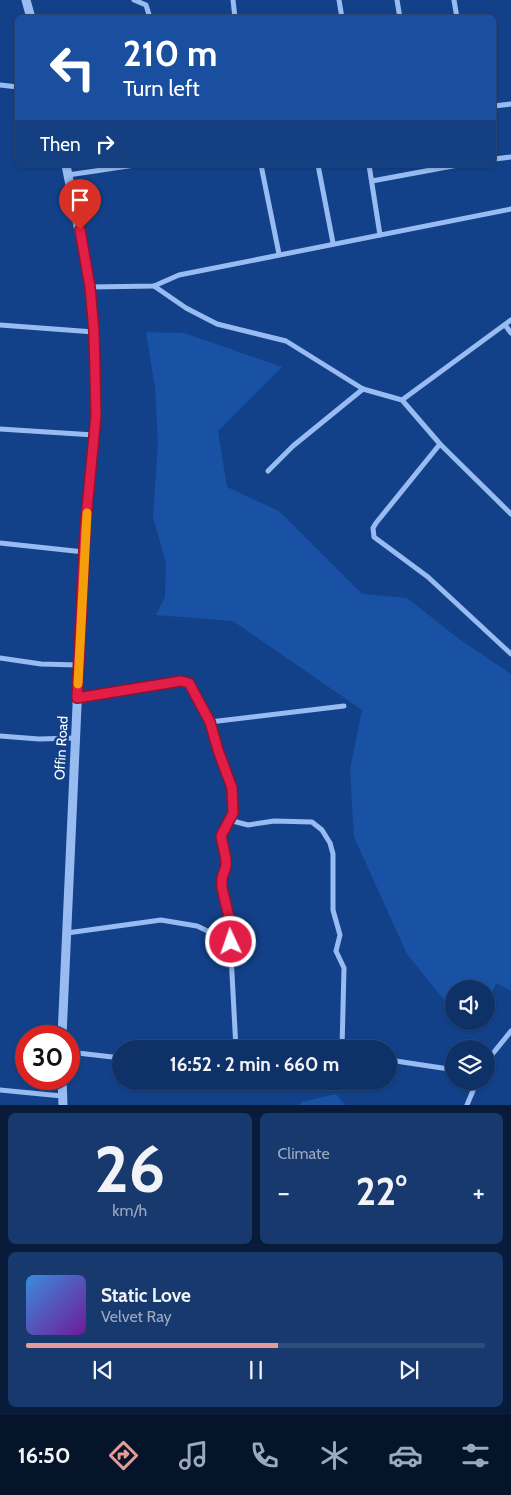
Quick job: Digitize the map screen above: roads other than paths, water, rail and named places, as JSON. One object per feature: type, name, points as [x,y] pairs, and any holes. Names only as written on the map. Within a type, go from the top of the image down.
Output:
[{"type":"street","points":[[26,0],[29,15]]},
{"type":"street","points":[[134,0],[146,5],[149,15]]},
{"type":"street","points":[[233,0],[235,15]]},
{"type":"street","points":[[339,0],[342,15]]},
{"type":"street","points":[[397,0],[400,15]]},
{"type":"street","points":[[454,0],[456,15]]},
{"type":"street","points":[[0,85],[15,87]]},
{"type":"street","points":[[496,106],[511,104]]},
{"type":"street","points":[[496,159],[511,157]]},
{"type":"street","name":"Offin Road","points":[[62,1025],[84,552],[96,407],[94,332],[90,287],[66,167]]},
{"type":"street","points":[[68,174],[120,167]]},
{"type":"street","points":[[261,167],[279,254]]},
{"type":"street","points":[[318,167],[333,243]]},
{"type":"street","points":[[370,167],[380,235]]},
{"type":"street","points":[[372,182],[448,167]]},
{"type":"street","points":[[90,287],[154,286],[179,275],[511,209]]},
{"type":"street","points":[[154,286],[186,308],[217,324],[286,341],[363,389],[402,400],[440,444],[511,514]]},
{"type":"street","points":[[402,400],[511,320]]},
{"type":"street","points":[[505,324],[511,333]]},
{"type":"street","points":[[0,325],[94,332]]},
{"type":"street","points":[[268,471],[294,446],[363,389]]},
{"type":"street","points":[[0,429],[94,435]]},
{"type":"street","points":[[440,444],[372,528],[374,537],[428,577],[511,654]]},
{"type":"street","points":[[0,543],[84,552]]},
{"type":"street","points":[[0,658],[41,664],[78,664]]},
{"type":"street","points":[[77,698],[187,681],[210,722],[232,788],[233,813],[221,836],[226,859],[222,878],[223,895],[229,917],[236,1040]]},
{"type":"street","points":[[210,722],[344,706]]},
{"type":"street","points":[[0,736],[39,739],[75,738]]},
{"type":"street","points":[[229,820],[248,825],[274,821],[312,822],[322,830],[330,843],[333,854],[332,903],[340,935],[336,951],[344,968],[342,1040]]},
{"type":"street","points":[[66,933],[161,920],[197,926],[231,942]]},
{"type":"street","points":[[495,1051],[511,1031]]},
{"type":"street","points":[[80,1053],[112,1057]]},
{"type":"street","points":[[397,1061],[445,1068]]},
{"type":"street","points":[[0,1090],[62,1101]]},
{"type":"street","points":[[467,1105],[473,1090]]}]
